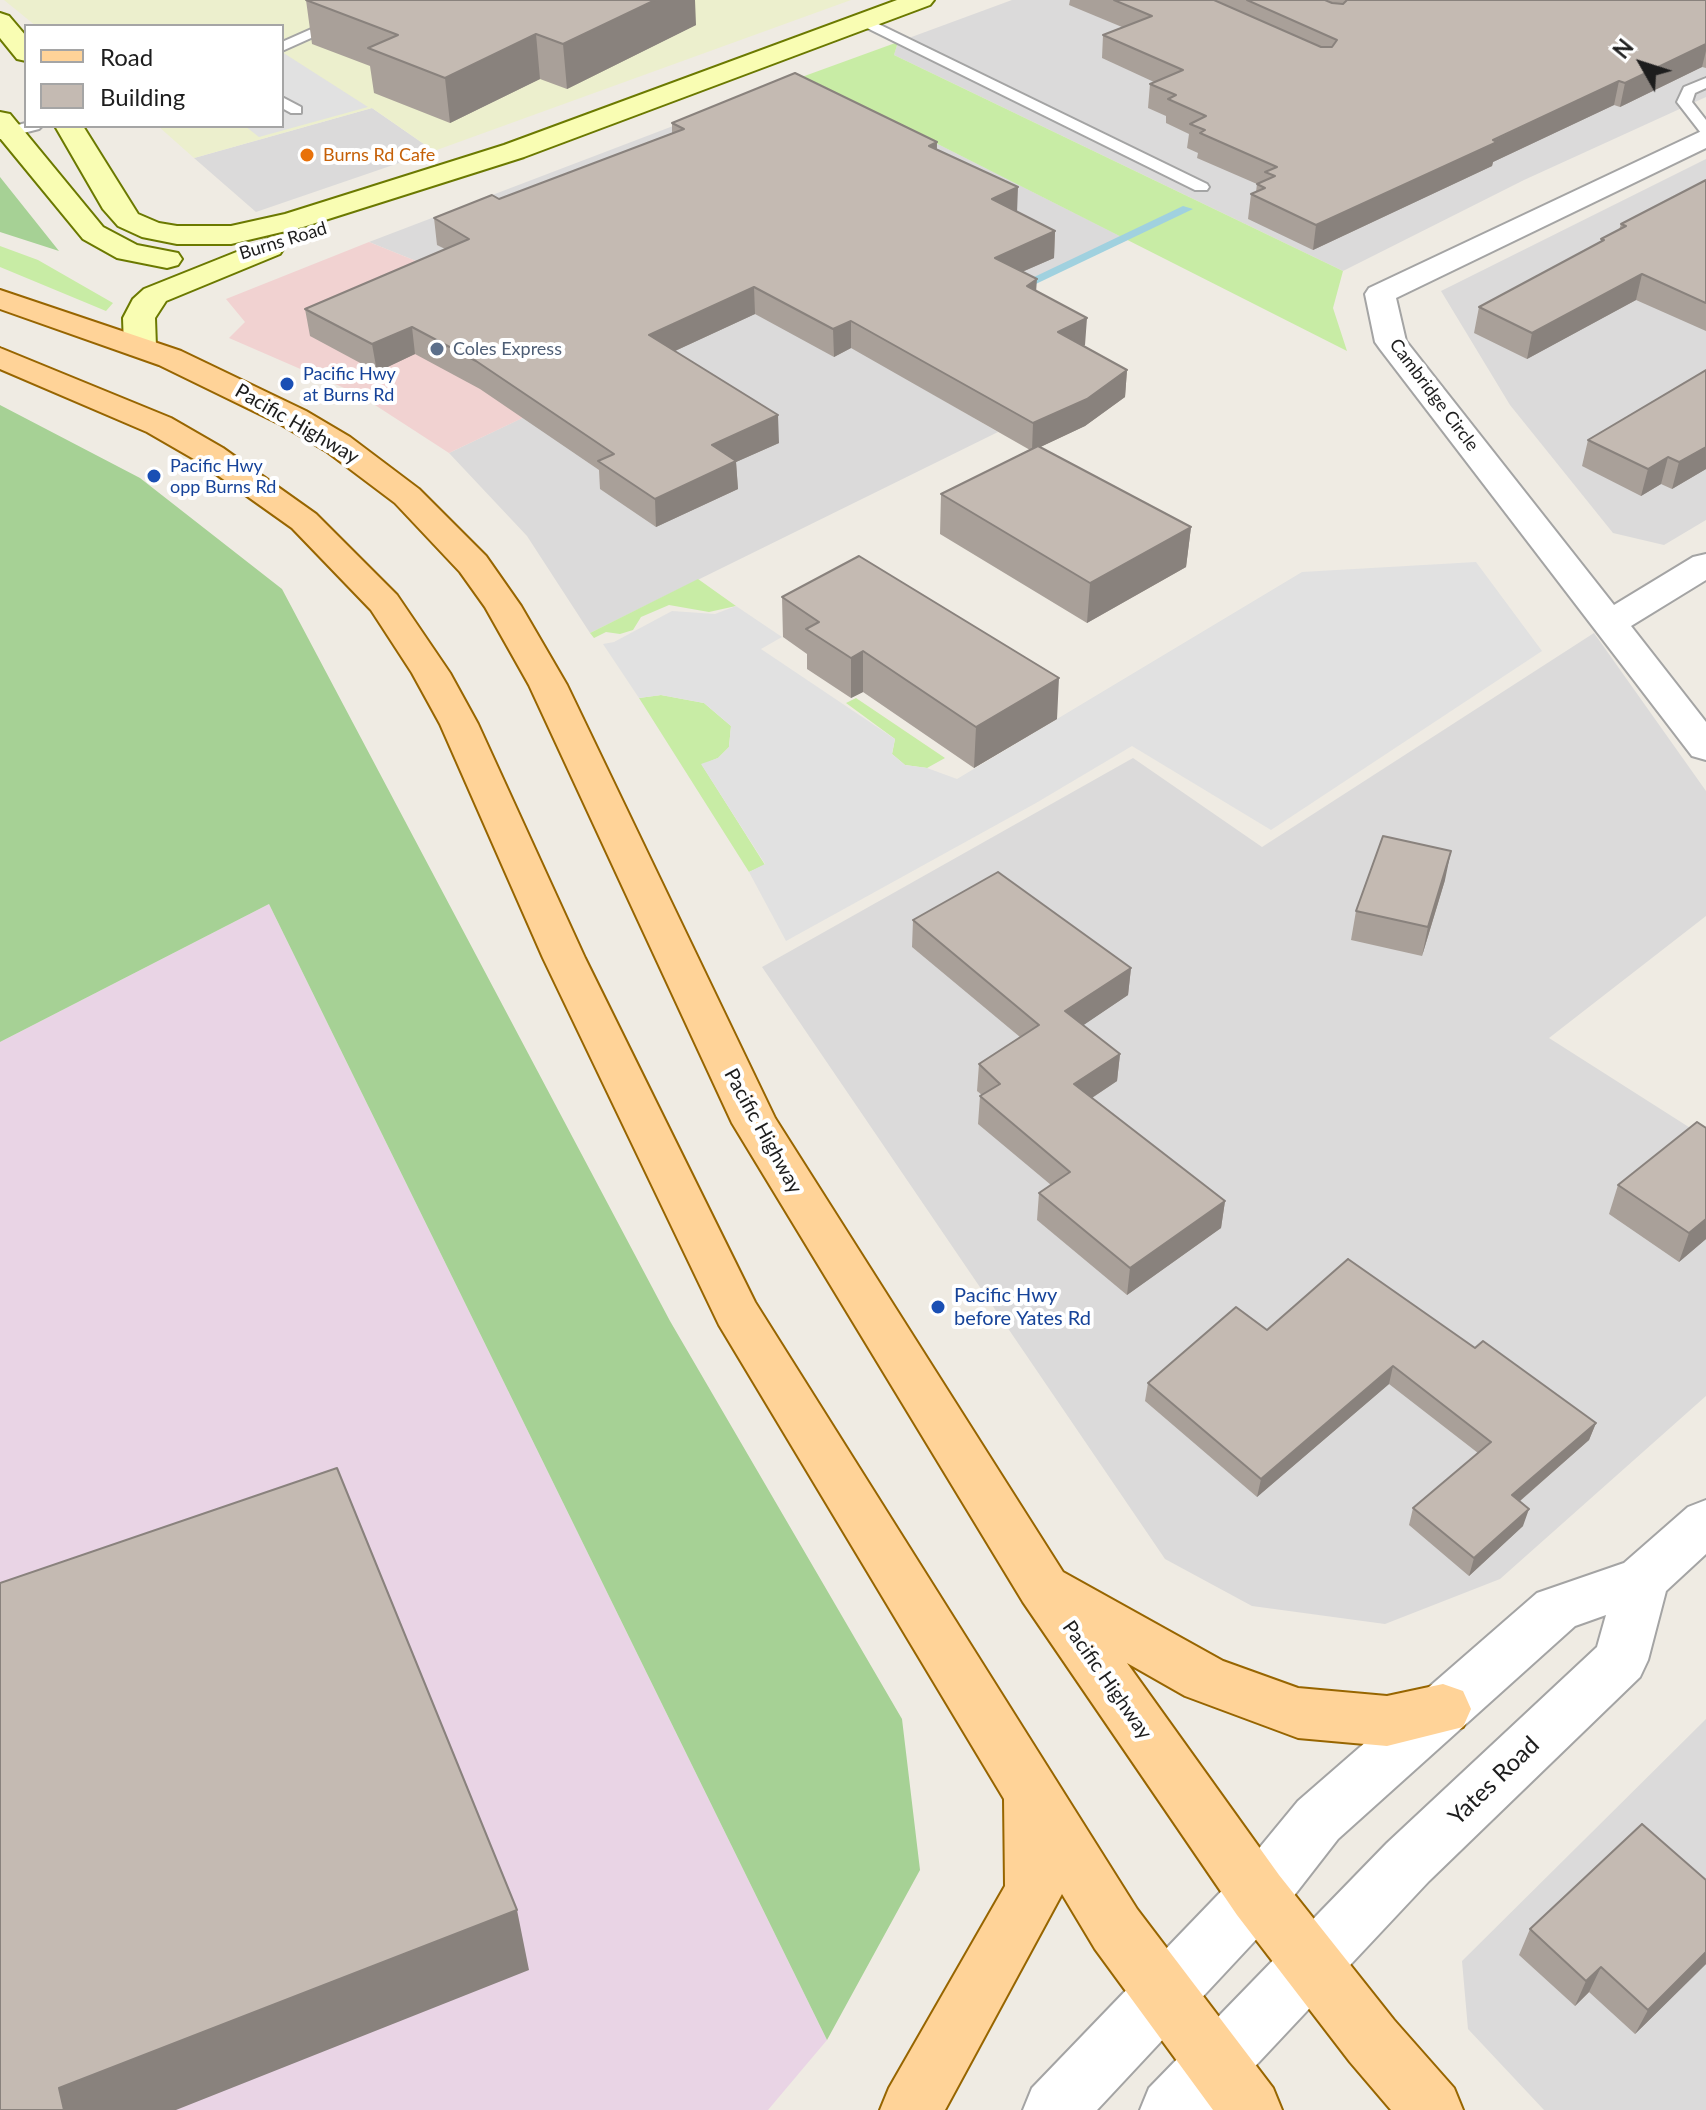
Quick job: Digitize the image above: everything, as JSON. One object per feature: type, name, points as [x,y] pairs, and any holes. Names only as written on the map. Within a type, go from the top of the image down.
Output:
[{"type":"main road","name":"Pacific Highway","points":[[0,299],[140,347],[253,396],[338,444],[407,496],[480,575],[503,606],[548,685],[755,1123],[1042,1586],[1258,1895],[1372,2041],[1432,2110]]},
{"type":"main road","points":[[0,358],[145,418],[211,455],[304,521],[384,603],[431,673],[459,724],[564,958],[736,1312],[1116,1929],[1233,2087]]},
{"type":"main road","points":[[1042,1586],[1204,1679],[1298,1713],[1387,1721],[1443,1709]]},
{"type":"main road","points":[[911,2110],[1034,1891],[1033,1798]]},
{"type":"street","name":"Burns Road","points":[[11,128],[80,220],[115,247],[142,256],[180,260],[220,259],[269,248],[382,207],[514,151],[921,0]]},
{"type":"street","points":[[0,21],[24,51]]},
{"type":"street","name":"Burns Road","points":[[70,128],[118,209],[128,220],[152,231],[191,236],[231,235],[270,227],[514,151]]},
{"type":"street","name":"Cambridge Circle","points":[[1706,137],[1380,294],[1391,342],[1706,748]]},
{"type":"street","points":[[140,347],[139,318],[144,306],[155,295],[269,248]]},
{"type":"street","points":[[1610,623],[1706,565]]},
{"type":"street","points":[[1054,2110],[1258,1895],[1318,1820],[1556,1609],[1642,1579],[1706,1522]]},
{"type":"street","name":"Yates Road","points":[[1171,2110],[1233,2087],[1312,1964],[1408,1862],[1621,1660],[1642,1579]]},
{"type":"lane","points":[[284,46],[389,0]]},
{"type":"lane","points":[[864,21],[1201,187]]},
{"type":"lane","points":[[1706,82],[1689,90],[1684,102],[1706,130]]},
{"type":"lane","points":[[284,102],[296,110]]},
{"type":"shaded area","points":[[1012,0],[1706,0],[1706,97],[1524,180],[1343,271],[894,55],[898,42]]},
{"type":"shaded area","points":[[284,53],[368,107],[259,137],[248,128],[284,128]]},
{"type":"shaded area","points":[[799,78],[817,83],[1128,240],[864,354],[998,432],[590,633],[527,536],[449,453],[641,361],[505,297],[369,242]]},
{"type":"shaded area","points":[[372,108],[434,151],[256,212],[194,158]]},
{"type":"shaded area","points":[[1706,159],[1706,520],[1664,545],[1613,533],[1510,405],[1441,291]]},
{"type":"shaded area","name":"Coles Express","points":[[369,242],[505,297],[642,361],[449,453],[358,394],[229,338],[245,322],[226,299]]},
{"type":"shaded area","points":[[1476,562],[1542,651],[1271,830],[1132,746],[1036,803],[786,941],[749,872],[765,864],[701,764],[718,758],[729,747],[731,726],[704,703],[661,695],[639,698],[603,644],[614,642],[672,611],[715,614],[736,606],[782,637],[761,649],[895,739],[892,754],[905,765],[927,768],[957,779],[1302,572]]},
{"type":"shaded area","points":[[1594,633],[1706,791],[1706,916],[1549,1038],[1706,1138],[1706,1396],[1500,1579],[1385,1624],[1252,1606],[1165,1559],[762,967],[1133,758],[1262,847]]},
{"type":"shaded area","points":[[269,904],[827,2040],[768,2110],[0,2110],[0,1042]]},
{"type":"shaded area","points":[[1706,1719],[1706,2110],[1544,2110],[1468,2029],[1462,1961]]},
{"type":"green space","points":[[4,0],[851,0],[434,151],[372,108],[194,158],[160,128],[284,128],[284,24],[34,24]]},
{"type":"green space","points":[[898,42],[894,55],[1343,271],[1333,308],[1347,351],[817,83],[799,78]]},
{"type":"green space","points":[[0,177],[59,251],[0,232]]},
{"type":"green space","points":[[0,246],[38,260],[113,303],[106,311],[0,267]]},
{"type":"green space","points":[[0,405],[140,478],[282,589],[670,1321],[902,1719],[920,1870],[827,2040],[269,904],[0,1042]]},
{"type":"green space","points":[[698,579],[736,606],[709,612],[669,605],[641,617],[633,630],[620,634],[606,632],[594,638],[590,633]]},
{"type":"green space","points":[[661,695],[704,703],[731,726],[729,747],[718,758],[702,765],[765,865],[749,872],[639,698]]},
{"type":"green space","points":[[856,698],[945,758],[927,768],[905,765],[892,754],[895,739],[846,703]]},
{"type":"building","points":[[306,0],[655,0],[563,44],[536,34],[445,78],[368,48],[398,35]]},
{"type":"building","points":[[1114,0],[1214,0],[1321,47],[1332,47],[1337,40],[1247,0],[1325,0],[1343,4],[1347,0],[1706,0],[1706,44],[1625,83],[1619,81],[1493,140],[1497,142],[1316,225],[1251,194],[1265,188],[1257,184],[1275,176],[1265,172],[1277,167],[1200,133],[1205,130],[1190,124],[1206,116],[1168,99],[1176,95],[1150,84],[1183,70],[1103,35],[1152,16]]},
{"type":"building","points":[[795,73],[937,142],[929,146],[1018,187],[992,199],[1055,231],[995,258],[1037,279],[1027,286],[1087,318],[1058,332],[1127,370],[1087,399],[1033,423],[851,321],[833,329],[754,287],[649,335],[778,415],[712,445],[736,461],[655,499],[598,461],[614,454],[476,361],[412,327],[372,344],[305,309],[469,239],[434,218],[492,195],[499,199],[684,129],[672,123]]},
{"type":"building","points":[[1706,180],[1706,303],[1642,274],[1532,333],[1479,307],[1626,226],[1621,224]]},
{"type":"building","points":[[1706,370],[1706,447],[1679,462],[1668,457],[1648,469],[1588,440]]},
{"type":"building","points":[[1038,446],[1191,527],[1090,583],[941,494]]},
{"type":"building","points":[[859,556],[1059,678],[976,727],[863,651],[851,658],[806,629],[819,622],[782,597]]},
{"type":"building","points":[[1383,836],[1451,851],[1428,927],[1356,911]]},
{"type":"building","points":[[998,872],[1131,968],[1065,1011],[1120,1054],[1074,1084],[1225,1201],[1130,1268],[1039,1193],[1070,1172],[980,1096],[1000,1084],[979,1064],[1039,1025],[913,920]]},
{"type":"building","points":[[1697,1122],[1706,1128],[1706,1219],[1689,1233],[1618,1185]]},
{"type":"building","points":[[1348,1259],[1475,1348],[1483,1341],[1596,1423],[1512,1495],[1529,1509],[1474,1558],[1413,1508],[1491,1442],[1393,1366],[1261,1479],[1148,1383],[1236,1307],[1267,1330]]},
{"type":"building","points":[[337,1468],[517,1910],[59,2088],[64,2110],[0,2110],[0,1583]]},
{"type":"building","points":[[1642,1824],[1706,1880],[1706,1952],[1648,2010],[1601,1967],[1586,1981],[1530,1929]]},
{"type":"waterway","points":[[1015,289],[1187,209]]},
{"type":"place","name":"Burns Rd Cafe","points":[[307,155]]},
{"type":"place","name":"Coles Express","points":[[437,349]]},
{"type":"place","name":"Pacific Hwy at Burns Rd","points":[[287,384]]},
{"type":"place","name":"Pacific Hwy opp Burns Rd","points":[[154,476]]},
{"type":"place","name":"Pacific Hwy before Yates Rd","points":[[938,1307]]}]
